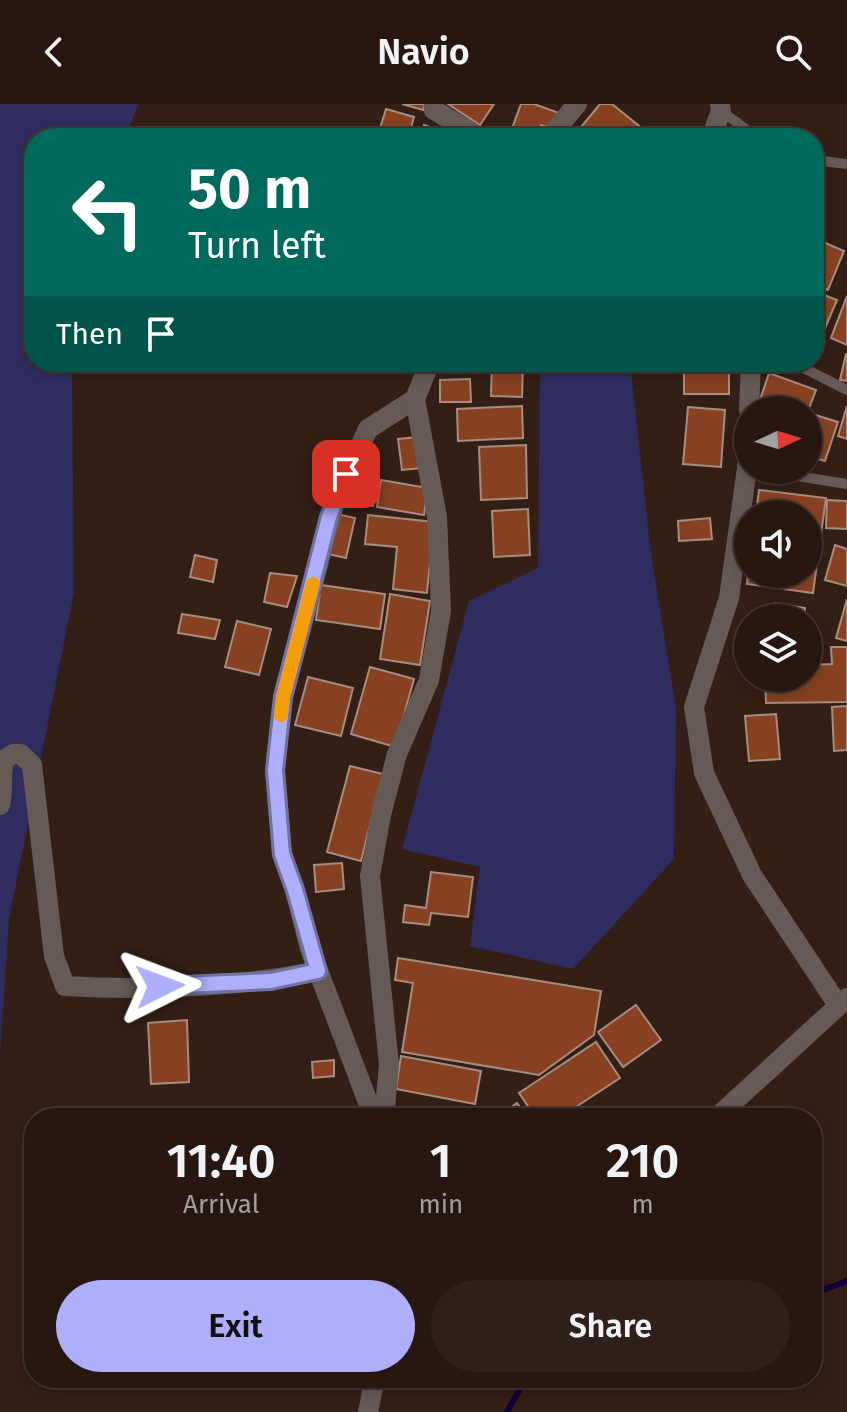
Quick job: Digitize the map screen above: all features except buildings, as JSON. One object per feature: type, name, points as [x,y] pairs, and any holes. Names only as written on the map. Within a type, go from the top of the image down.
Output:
[{"type":"street","points":[[434,104],[434,110],[464,128]]},
{"type":"street","points":[[557,128],[577,104]]},
{"type":"street","points":[[714,128],[720,107]]},
{"type":"street","points":[[385,1108],[389,1065],[370,876],[381,815],[397,754],[429,680],[441,611],[437,517],[415,399],[426,372]]},
{"type":"street","points":[[750,396],[751,372]]},
{"type":"street","points":[[370,1108],[318,971],[282,854],[275,770],[283,697],[336,497],[368,429],[415,399]]},
{"type":"street","points":[[727,1108],[842,1001],[752,875],[704,773],[694,707],[729,598],[748,484]]},
{"type":"street","points":[[0,805],[4,760],[13,754],[21,754],[32,765],[54,956],[65,986],[104,989],[271,981],[318,971]]},
{"type":"street","points":[[368,1412],[373,1388]]},
{"type":"lane","points":[[720,107],[746,128]]},
{"type":"lane","points":[[824,161],[847,164]]},
{"type":"lane","points":[[812,372],[847,390]]},
{"type":"lane","points":[[822,480],[847,484]]},
{"type":"shaded area","points":[[0,104],[139,104],[128,128],[24,128],[24,372],[72,372],[74,593],[9,919],[0,1055]]},
{"type":"shaded area","points":[[540,372],[631,372],[650,546],[676,710],[674,859],[573,969],[470,946],[480,867],[402,849],[469,601],[538,568]]},
{"type":"waterway","points":[[822,1290],[847,1281]]},
{"type":"waterway","points":[[507,1412],[520,1388]]},
{"type":"slow traffic","points":[[281,715],[313,584]]},
{"type":"route","points":[[160,986],[271,981],[318,971],[282,854],[275,770],[283,697],[329,517],[346,474]]}]
